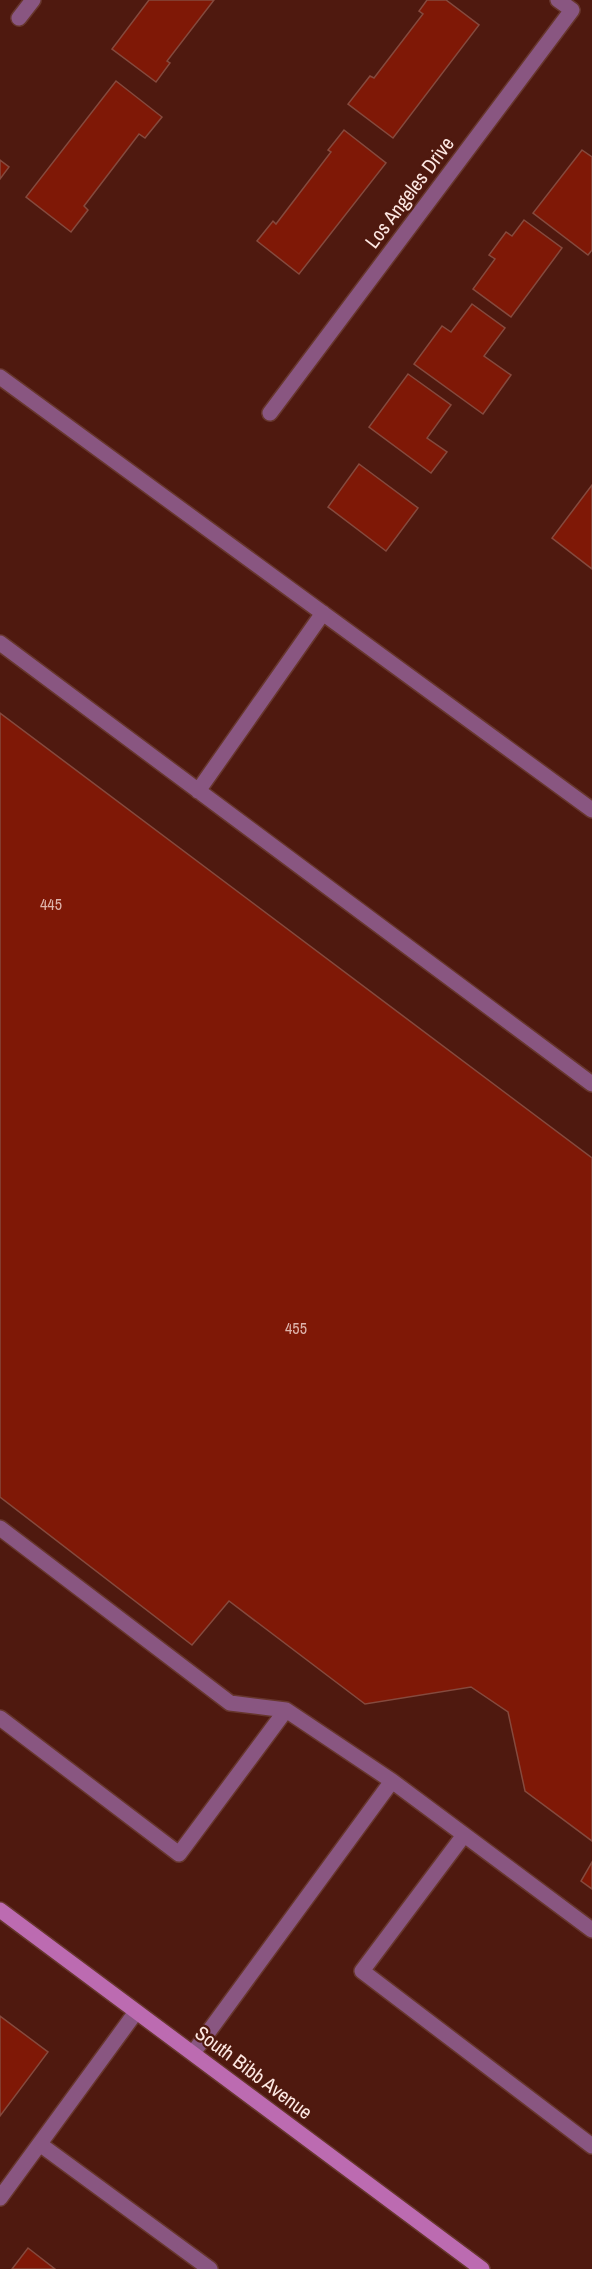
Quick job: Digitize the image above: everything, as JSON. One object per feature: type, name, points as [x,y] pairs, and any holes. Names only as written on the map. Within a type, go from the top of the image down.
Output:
[{"type":"main road","name":"South Bibb Avenue","points":[[0,1910],[482,2269]]},
{"type":"street","points":[[19,18],[33,0]]},
{"type":"street","name":"Los Angeles Drive","points":[[270,413],[572,10],[558,0]]},
{"type":"street","points":[[0,376],[592,810]]},
{"type":"street","points":[[198,791],[323,614]]},
{"type":"street","points":[[0,643],[592,1084]]},
{"type":"street","points":[[0,1528],[230,1702],[286,1710],[392,1781],[592,1930]]},
{"type":"street","points":[[0,1718],[179,1854],[286,1710]]},
{"type":"street","points":[[194,2053],[392,1781]]},
{"type":"street","points":[[464,1835],[362,1971],[592,2146]]},
{"type":"street","points":[[0,2198],[135,2012]]},
{"type":"street","points":[[40,2145],[210,2269]]},
{"type":"building","points":[[149,0],[214,0],[167,61],[170,63],[156,82],[112,49]]},
{"type":"building","points":[[427,0],[446,0],[479,25],[393,138],[348,104],[370,76],[374,78],[423,14],[419,11]]},
{"type":"building","points":[[116,81],[162,117],[145,138],[139,134],[84,206],[88,210],[71,232],[26,197]]},
{"type":"building","points":[[344,130],[386,163],[299,274],[257,241],[273,221],[276,224],[331,152],[328,150]]},
{"type":"building","points":[[582,150],[592,157],[592,250],[588,255],[533,213]]},
{"type":"building","points":[[0,160],[9,167],[0,179]]},
{"type":"building","points":[[524,220],[562,248],[511,317],[473,289],[495,259],[489,255],[506,232],[512,236]]},
{"type":"building","points":[[472,304],[505,328],[484,356],[511,375],[483,414],[414,364],[442,326],[451,332]]},
{"type":"building","points":[[408,374],[451,405],[427,438],[447,452],[431,473],[369,427]]},
{"type":"building","points":[[359,464],[418,508],[386,551],[328,507]]},
{"type":"building","points":[[592,485],[592,569],[552,538]]},
{"type":"building","points":[[0,713],[592,1158],[592,1841],[525,1791],[508,1712],[471,1687],[365,1704],[229,1601],[192,1645],[0,1497]]},
{"type":"building","points":[[592,1862],[592,1889],[581,1881]]},
{"type":"building","points":[[0,2016],[48,2052],[0,2116]]},
{"type":"building","points":[[28,2248],[55,2269],[12,2269]]}]
